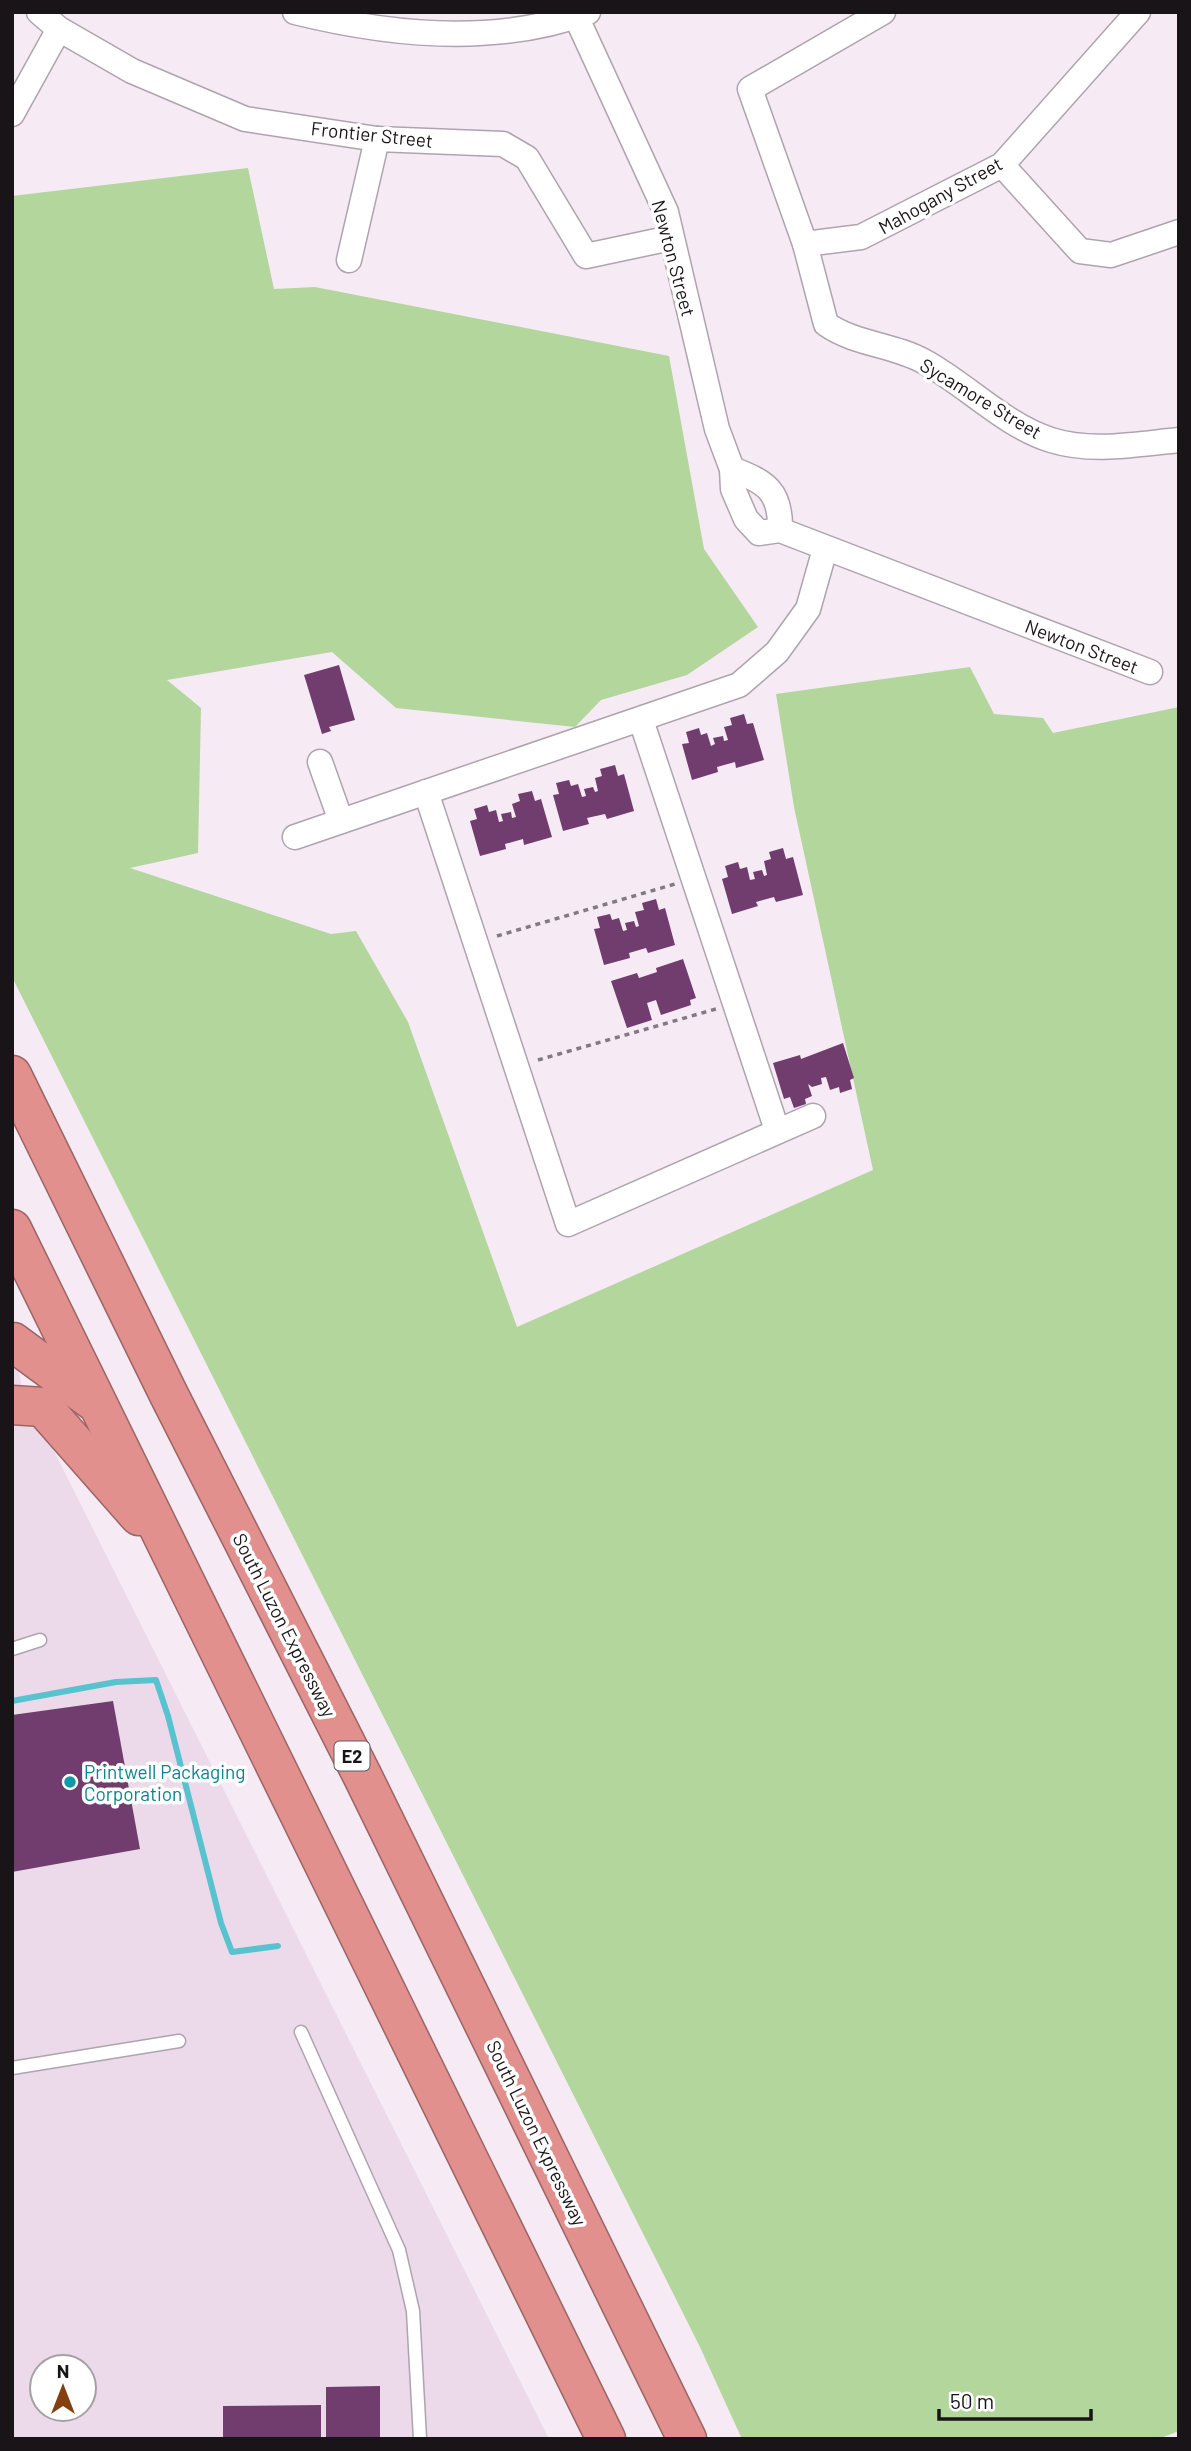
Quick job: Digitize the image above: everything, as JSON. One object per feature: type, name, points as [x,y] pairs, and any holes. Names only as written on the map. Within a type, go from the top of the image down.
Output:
[{"type":"highway","name":"South Luzon Expressway","points":[[12,1075],[169,1395],[362,1775],[687,2439]]},
{"type":"highway","points":[[12,1229],[606,2439]]},
{"type":"highway","points":[[13,1342],[98,1405]]},
{"type":"highway","points":[[12,1405],[43,1407],[174,1556]]},
{"type":"street","name":"Frontier Street","points":[[39,12],[59,29],[132,71],[245,119],[377,139],[503,144],[527,158],[586,256],[671,238]]},
{"type":"street","points":[[295,12],[354,26],[452,34],[579,14]]},
{"type":"street","name":"Sycamore Street","points":[[883,12],[750,89],[805,244],[826,324],[844,337],[897,350],[924,361],[1011,420],[1051,440],[1106,447],[1179,440]]},
{"type":"street","name":"Mahogany Street","points":[[805,244],[861,237],[1002,165],[1138,12]]},
{"type":"street","name":"Newton Street","points":[[579,14],[666,212],[717,429],[732,470],[733,489],[746,519],[759,533],[780,530],[1150,672]]},
{"type":"street","points":[[12,114],[59,29]]},
{"type":"street","points":[[349,260],[377,139]]},
{"type":"street","points":[[1002,165],[1080,251],[1111,255],[1179,232]]},
{"type":"street","points":[[732,470],[756,478],[772,492],[780,509],[780,530]]},
{"type":"street","points":[[295,837],[739,685],[777,652],[808,609],[825,549]]},
{"type":"street","points":[[641,720],[777,1129]]},
{"type":"street","points":[[320,762],[341,821]]},
{"type":"street","points":[[426,792],[568,1224],[777,1129],[813,1116]]},
{"type":"lane","points":[[12,1649],[40,1640]]},
{"type":"lane","points":[[301,2032],[400,2250],[413,2311],[420,2439]]},
{"type":"lane","points":[[12,2068],[179,2041]]},
{"type":"path","points":[[475,942],[692,879]]},
{"type":"path","points":[[516,1066],[734,1004]]},
{"type":"shaded area","points":[[12,1341],[22,1387],[549,2439],[12,2439]]},
{"type":"green space","points":[[248,168],[274,289],[315,287],[669,356],[704,549],[758,627],[687,675],[601,700],[575,727],[396,708],[332,652],[167,680],[201,708],[198,853],[130,868],[331,934],[356,931],[408,1022],[517,1327],[873,1170],[794,807],[776,694],[970,667],[994,714],[1043,718],[1053,733],[1179,707],[1179,2431],[1158,2439],[742,2439],[699,2345],[12,977],[12,196]]},
{"type":"building","points":[[339,665],[355,720],[329,727],[331,731],[322,734],[304,675]]},
{"type":"building","points":[[744,714],[747,724],[753,723],[764,760],[736,768],[735,762],[717,767],[718,772],[692,780],[682,744],[689,743],[686,732],[699,728],[701,735],[707,733],[711,746],[715,744],[713,738],[723,736],[724,741],[728,740],[724,727],[732,725],[730,718]]},
{"type":"building","points":[[615,765],[618,776],[624,774],[634,811],[607,819],[605,814],[587,818],[589,824],[563,831],[553,795],[559,794],[556,783],[569,780],[571,786],[578,784],[582,797],[586,796],[584,789],[593,787],[595,792],[598,791],[595,778],[602,776],[600,769]]},
{"type":"building","points":[[532,791],[535,801],[541,799],[552,837],[524,845],[523,839],[505,844],[506,849],[480,856],[470,821],[477,819],[474,809],[487,805],[489,812],[496,810],[499,822],[503,821],[501,814],[511,812],[512,818],[516,817],[512,804],[520,801],[518,794]]},
{"type":"building","points":[[783,848],[786,859],[793,857],[803,895],[776,902],[774,897],[756,902],[758,906],[732,914],[722,879],[728,877],[725,866],[738,862],[740,869],[747,867],[750,880],[755,879],[753,872],[762,870],[764,876],[767,875],[764,861],[771,859],[769,852]]},
{"type":"building","points":[[656,899],[659,910],[665,908],[675,945],[648,953],[646,948],[629,953],[630,958],[604,965],[594,929],[600,928],[597,917],[610,914],[612,920],[619,918],[623,931],[627,930],[625,923],[634,921],[636,927],[639,926],[635,912],[644,910],[642,903]]},
{"type":"building","points":[[683,959],[696,998],[690,1000],[691,1005],[661,1015],[656,1000],[647,1003],[652,1020],[627,1028],[611,981],[637,973],[639,978],[657,972],[656,968]]},
{"type":"building","points":[[843,1043],[854,1078],[850,1080],[852,1089],[840,1093],[839,1087],[830,1090],[826,1077],[821,1078],[822,1084],[812,1087],[808,1084],[812,1096],[805,1099],[806,1104],[794,1108],[790,1097],[784,1099],[773,1063],[800,1055],[801,1059]]},
{"type":"building","name":"Printwell Packaging Corporation","points":[[113,1701],[140,1849],[12,1872],[12,1715]]},
{"type":"building","points":[[380,2386],[380,2439],[326,2439],[326,2387]]},
{"type":"building","points":[[321,2405],[321,2439],[223,2439],[223,2406]]},
{"type":"waterway","points":[[12,1701],[116,1682],[156,1680],[168,1716],[221,1923],[232,1952],[278,1946]]},
{"type":"place","name":"Printwell Packaging Corporation","points":[[70,1782]]}]
